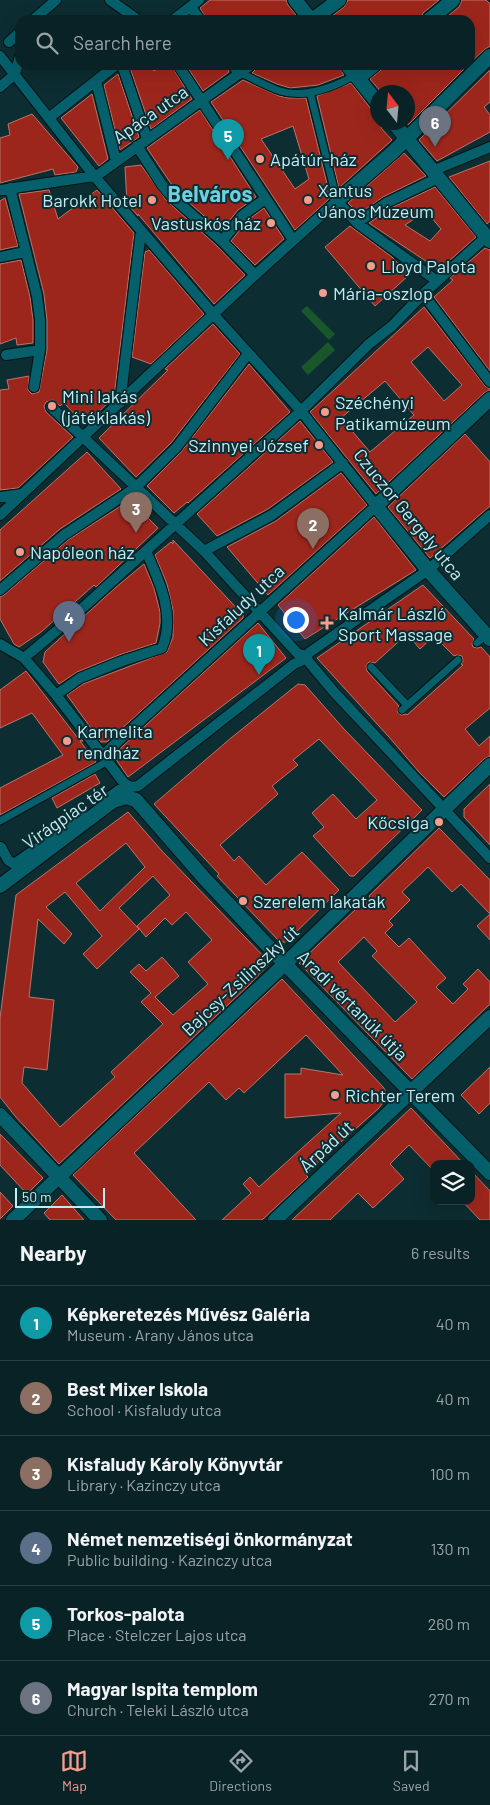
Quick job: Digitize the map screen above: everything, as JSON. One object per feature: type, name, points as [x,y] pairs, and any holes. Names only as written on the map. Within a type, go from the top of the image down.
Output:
[{"type":"street","points":[[39,15],[56,0]]},
{"type":"street","points":[[110,0],[131,15]]},
{"type":"street","points":[[295,0],[307,15]]},
{"type":"street","points":[[318,15],[339,0]]},
{"type":"street","points":[[435,15],[453,0]]},
{"type":"street","points":[[179,15],[195,3],[199,15]]},
{"type":"street","points":[[9,42],[15,37]]},
{"type":"street","name":"Czuczor Gergely utca","points":[[0,56],[141,231],[300,411],[484,639]]},
{"type":"street","points":[[0,513],[83,438],[307,227],[406,139],[490,56]]},
{"type":"street","points":[[0,87],[15,74],[16,70]]},
{"type":"street","points":[[50,117],[110,70]]},
{"type":"street","points":[[124,70],[147,139]]},
{"type":"street","points":[[181,70],[265,199],[294,240]]},
{"type":"street","name":"Apáca utca","points":[[95,176],[202,101],[238,70]]},
{"type":"street","points":[[3,72],[15,74]]},
{"type":"street","points":[[353,73],[370,93]]},
{"type":"street","points":[[96,81],[116,162]]},
{"type":"street","points":[[24,658],[176,524],[300,411],[369,344],[392,326],[437,281],[489,237],[399,130]]},
{"type":"street","points":[[137,146],[167,190],[222,241],[254,276]]},
{"type":"street","points":[[357,223],[386,203],[435,174],[490,148]]},
{"type":"street","points":[[34,387],[40,350],[40,320],[25,252],[5,189],[95,176]]},
{"type":"street","points":[[222,241],[243,215],[265,199]]},
{"type":"street","points":[[338,201],[357,223],[437,281]]},
{"type":"street","points":[[120,403],[141,231]]},
{"type":"street","points":[[0,257],[25,252]]},
{"type":"street","points":[[423,294],[490,382]]},
{"type":"street","points":[[6,355],[40,350]]},
{"type":"street","points":[[0,590],[64,535],[136,488],[176,448],[248,354]]},
{"type":"street","name":"Kisfaludy utca","points":[[106,758],[376,506],[474,420],[490,399]]},
{"type":"street","points":[[52,407],[204,551],[298,654],[303,655],[303,658],[490,858]]},
{"type":"street","points":[[204,551],[272,515],[343,463]]},
{"type":"street","points":[[0,497],[22,494]]},
{"type":"street","points":[[1,847],[8,860],[14,864],[128,790],[141,785],[303,658],[428,570],[490,515]]},
{"type":"street","points":[[56,695],[80,678],[122,661],[162,648],[167,617],[162,589],[146,551]]},
{"type":"street","name":"Aradi vértanúk útja","points":[[0,644],[24,658],[106,758],[128,790],[204,878],[284,963],[490,1173]]},
{"type":"street","name":"Bajcsy-Zsilinszky út","points":[[13,1220],[490,765]]},
{"type":"street","name":"Virágpiac tér","points":[[0,886],[128,790]]},
{"type":"street","name":"Árpád út","points":[[275,1220],[490,1017]]},
{"type":"street","points":[[0,1115],[100,1220]]},
{"type":"lane","points":[[238,70],[281,92],[310,92],[331,88],[353,73]]},
{"type":"lane","points":[[310,92],[338,201]]},
{"type":"lane","points":[[371,667],[405,707],[458,660]]},
{"type":"lane","points":[[0,822],[106,758]]},
{"type":"shaded area","points":[[307,306],[335,334],[329,340],[301,311]]},
{"type":"shaded area","points":[[328,342],[335,350],[308,375],[301,367]]},
{"type":"building","points":[[210,0],[286,0],[296,15],[204,15],[200,8]]},
{"type":"building","points":[[348,0],[439,0],[422,15],[334,15],[344,7]]},
{"type":"building","points":[[462,0],[486,0],[490,4],[490,46],[475,58],[475,15],[449,15],[459,7]]},
{"type":"building","points":[[131,70],[174,70],[192,99],[151,129]]},
{"type":"building","points":[[189,70],[228,70],[229,72],[203,91]]},
{"type":"building","points":[[255,70],[341,70],[344,75],[318,85],[290,88],[252,73]]},
{"type":"building","points":[[380,70],[463,70],[415,118],[415,85],[375,85],[370,79]]},
{"type":"building","points":[[490,70],[490,102],[484,107],[490,115],[490,132],[437,161],[419,140]]},
{"type":"building","points":[[118,74],[139,137],[120,150],[104,85]]},
{"type":"building","name":"Apátúr-ház","points":[[243,80],[279,96],[306,98],[330,196],[295,230],[211,102]],"holes":[[[293,126],[309,179],[295,189],[261,139]]]},
{"type":"building","points":[[351,83],[370,108],[370,130],[383,130],[392,140],[339,188],[317,96]]},
{"type":"building","points":[[92,94],[108,159],[99,166],[61,118]]},
{"type":"building","points":[[200,110],[256,197],[238,210],[221,231],[176,191],[147,148]]},
{"type":"building","points":[[32,114],[78,167],[76,172],[55,175],[53,169],[0,183],[0,138],[10,135],[8,124]]},
{"type":"building","points":[[404,153],[426,176],[383,197],[359,214],[348,203]]},
{"type":"building","points":[[490,161],[490,221],[487,224],[449,177]]},
{"type":"building","points":[[141,165],[166,200],[217,246],[245,275],[214,304],[138,214],[138,216],[127,204],[125,167]]},
{"type":"building","points":[[435,187],[476,237],[439,270],[369,223],[389,209]],"holes":[[[426,211],[441,229],[430,241],[405,225]]]},
{"type":"building","points":[[49,190],[58,219],[97,190],[134,233],[114,397],[85,425],[64,403],[60,406],[53,400],[46,402],[44,406],[46,412],[73,437],[18,488],[0,490],[0,390],[9,389],[7,380],[29,376],[28,390],[32,394],[39,392],[47,350],[47,320],[44,294],[19,194]]},
{"type":"building","points":[[5,198],[18,246],[0,250],[0,201]]},
{"type":"building","points":[[264,208],[284,239],[255,265],[231,241],[248,220]]},
{"type":"building","name":"Lloyd Palota","points":[[350,226],[392,257],[409,275],[375,306],[325,247]]},
{"type":"building","points":[[485,248],[490,250],[490,371],[434,297],[453,280],[450,278]]},
{"type":"building","points":[[149,250],[204,314],[151,364],[132,357],[145,252]]},
{"type":"building","points":[[21,260],[30,297],[33,343],[17,345],[16,338],[0,344],[0,264]]},
{"type":"building","points":[[424,307],[485,386],[490,389],[376,494],[310,412]],"holes":[[[428,347],[462,385],[444,401],[411,362]],[[385,381],[414,415],[370,452],[341,418]]]},
{"type":"building","points":[[213,324],[240,354],[171,443],[136,477],[99,438],[168,370],[165,369]]},
{"type":"building","points":[[249,364],[290,412],[188,503],[174,513],[147,486],[181,452]]},
{"type":"building","points":[[300,421],[333,462],[268,509],[217,536],[197,514]]},
{"type":"building","points":[[465,434],[490,462],[490,506],[430,558],[388,507]]},
{"type":"building","points":[[87,452],[121,489],[60,529],[0,581],[0,530]]},
{"type":"building","points":[[341,473],[367,505],[268,595],[227,547],[276,521]]},
{"type":"building","points":[[130,500],[158,528],[96,587],[94,585],[41,632],[19,647],[14,644],[0,619],[0,597],[68,540]]},
{"type":"building","points":[[374,517],[416,570],[305,639],[278,605]]},
{"type":"building","points":[[173,540],[243,615],[243,618],[107,742],[101,742],[67,695],[83,684],[167,652],[173,637],[173,610],[167,584],[155,555],[171,542],[173,544]]},
{"type":"building","points":[[144,564],[154,588],[160,612],[156,643],[77,672],[59,684],[43,662],[45,652]]},
{"type":"building","points":[[423,585],[474,639],[473,647],[481,647],[490,657],[490,708],[465,729],[479,746],[490,736],[490,756],[484,759],[444,797],[419,772],[317,658]],"holes":[[[407,634],[420,649],[434,636],[454,656],[462,656],[463,661],[461,664],[463,665],[407,715],[401,715],[397,712],[399,706],[367,671],[366,666],[369,662],[375,663]]]},
{"type":"building","points":[[258,623],[286,658],[128,777],[113,755]]},
{"type":"building","name":"Karmelita rendház","points":[[26,671],[77,737],[79,736],[83,741],[80,741],[96,762],[0,815],[0,788],[63,755],[32,713],[0,728],[0,690]]},
{"type":"building","points":[[298,684],[305,685],[344,729],[422,810],[354,876],[350,876],[313,836],[324,827],[312,813],[333,794],[356,819],[377,800],[319,739],[293,760],[298,765],[272,786],[278,794],[220,845],[234,861],[239,856],[266,885],[302,852],[339,890],[286,942],[280,942],[217,876],[219,874],[154,804]]},
{"type":"building","points":[[95,774],[100,783],[57,808],[52,798]]},
{"type":"building","points":[[490,784],[490,845],[464,817],[464,809]]},
{"type":"building","points":[[128,812],[162,851],[270,963],[59,1164],[0,1097],[0,1018],[16,895]],"holes":[[[126,843],[145,867],[100,911],[76,883]],[[153,876],[170,895],[137,926],[146,937],[165,918],[172,925],[186,912],[212,940],[188,962],[208,984],[173,1015],[155,997],[179,976],[162,957],[146,971],[139,964],[130,972],[151,993],[141,1002],[163,1024],[111,1072],[115,1077],[60,1127],[22,1083],[24,1067],[47,1070],[54,1000],[29,997],[38,919],[64,944],[72,934],[46,907],[65,892],[102,936],[83,954],[97,969],[139,929],[119,908]]]},
{"type":"building","points":[[439,828],[490,880],[490,914],[461,884],[452,892],[428,867],[402,892],[410,900],[389,921],[393,925],[385,933],[399,947],[409,938],[446,978],[436,987],[453,1004],[468,989],[463,984],[478,969],[490,982],[490,1004],[412,1079],[299,963],[370,898],[369,896]],"holes":[[[364,937],[377,951],[372,956],[417,1002],[395,1022],[338,962]]]},
{"type":"building","points":[[490,914],[490,940],[477,926]]},
{"type":"building","points":[[282,979],[384,1088],[386,1093],[385,1100],[379,1108],[305,1174],[308,1177],[262,1220],[222,1220],[251,1193],[243,1184],[250,1177],[259,1187],[341,1113],[285,1118],[285,1074],[301,1074],[301,1068],[343,1075],[306,1035],[244,1093],[239,1088],[226,1100],[209,1082],[134,1153],[196,1220],[116,1220],[73,1175]]},
{"type":"building","points":[[490,1067],[490,1103],[479,1114],[461,1095]]},
{"type":"building","points":[[411,1108],[460,1160],[430,1160],[430,1167],[409,1145],[390,1164],[404,1179],[373,1208],[358,1193],[330,1220],[292,1220]]},
{"type":"building","points":[[0,1134],[43,1178],[27,1194],[0,1165]]},
{"type":"building","points":[[475,1175],[490,1191],[490,1220],[480,1220],[466,1205],[475,1205]]},
{"type":"building","points":[[0,1192],[13,1206],[0,1219]]},
{"type":"building","points":[[62,1195],[84,1220],[50,1220],[44,1213]]},
{"type":"place","name":"Magyar Ispita templom","points":[[435,147]]},
{"type":"place","name":"Apátúr-ház","points":[[260,159]]},
{"type":"place","name":"Torkos-palota","points":[[228,160]]},
{"type":"place","name":"Barokk Hotel","points":[[152,200]]},
{"type":"place","name":"Xantus János Múzeum","points":[[308,200]]},
{"type":"place","name":"Vastuskós ház","points":[[271,223]]},
{"type":"place","name":"Lloyd Palota","points":[[371,266]]},
{"type":"place","name":"Mária-oszlop","points":[[323,293]]},
{"type":"place","name":"Mini lakás (játéklakás)","points":[[52,406]]},
{"type":"place","name":"Széchényi Patikamúzeum","points":[[325,412]]},
{"type":"place","name":"Szinnyei József","points":[[319,445]]},
{"type":"place","name":"Kisfaludy Károly Könyvtár","points":[[136,533]]},
{"type":"place","name":"Best Mixer Iskola","points":[[313,549]]},
{"type":"place","name":"Napóleon ház","points":[[20,552]]},
{"type":"place","name":"Kalmár László Sport Massage","points":[[327,623]]},
{"type":"place","name":"Német nemzetiségi önkormányzat","points":[[69,642]]},
{"type":"place","name":"Képkeretezés Művész Galéria","points":[[259,675]]},
{"type":"place","name":"Karmelita rendház","points":[[67,741]]},
{"type":"place","name":"Kőcsiga","points":[[439,822]]},
{"type":"place","name":"Szerelem lakatak","points":[[243,901]]},
{"type":"place","name":"Richter Terem","points":[[335,1095]]},
{"type":"district","name":"Belváros","points":[[210,193]]}]
